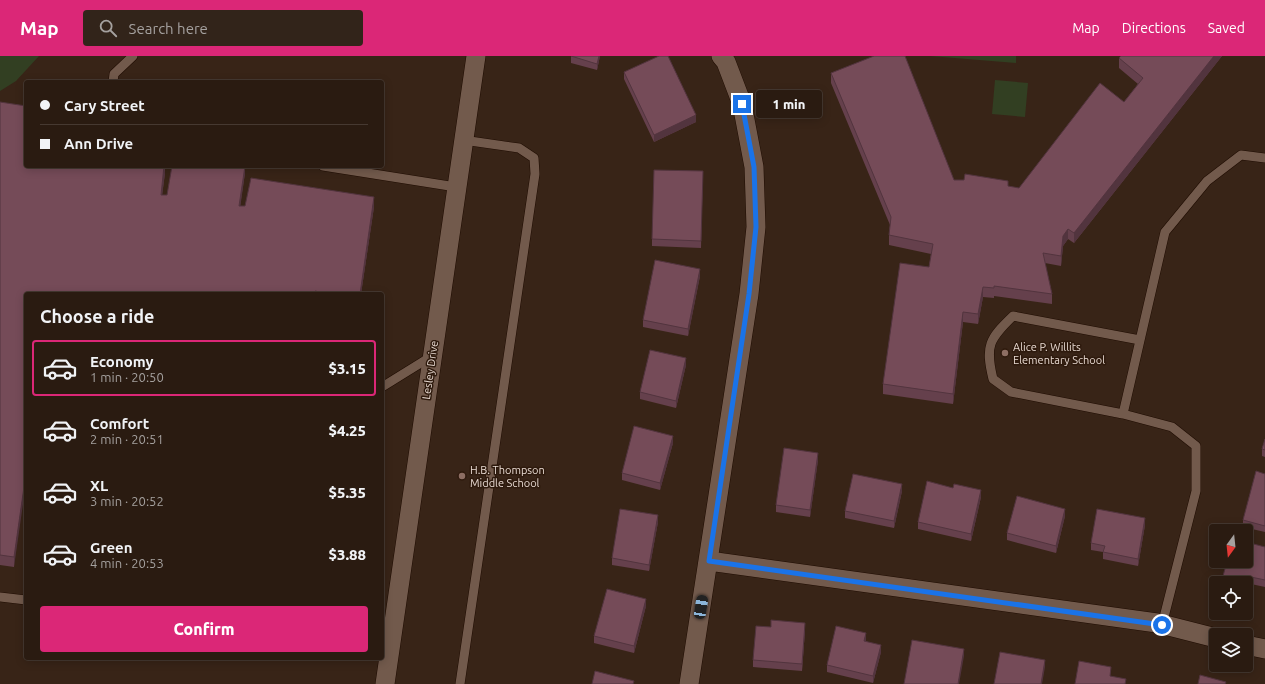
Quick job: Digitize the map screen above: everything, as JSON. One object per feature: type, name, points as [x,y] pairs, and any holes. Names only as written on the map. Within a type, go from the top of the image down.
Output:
[{"type":"street","name":"Lesley Drive","points":[[385,684],[386,652],[432,356],[476,56]]},
{"type":"street","points":[[689,684],[749,294],[756,227],[754,167],[742,104],[726,62],[721,56]]},
{"type":"street","points":[[709,561],[1162,625],[1209,636]]},
{"type":"street","points":[[1253,646],[1265,649]]},
{"type":"lane","points":[[112,80],[114,74],[133,56]]},
{"type":"lane","points":[[460,684],[535,174],[534,158],[519,148],[463,140]]},
{"type":"lane","points":[[1123,414],[1164,232],[1208,181],[1241,155],[1265,158]]},
{"type":"lane","points":[[337,168],[456,187]]},
{"type":"lane","points":[[1140,340],[1013,316],[1000,328],[990,343],[989,363],[993,379],[1011,392],[1123,414],[1172,427],[1196,446],[1196,491],[1162,625]]},
{"type":"lane","points":[[384,386],[432,356]]},
{"type":"lane","points":[[0,597],[24,600]]},
{"type":"green space","points":[[0,56],[39,56],[16,81],[0,91]]},
{"type":"green space","points":[[930,56],[1016,56],[1016,63]]},
{"type":"green space","points":[[995,80],[1028,83],[1025,117],[992,114]]},
{"type":"building","points":[[571,56],[599,56],[597,64]]},
{"type":"building","points":[[659,56],[668,56],[696,115],[654,135],[624,72]]},
{"type":"building","points":[[874,56],[905,56],[954,180],[964,180],[965,174],[1008,181],[1008,186],[1019,188],[1100,83],[1124,102],[1143,78],[1119,58],[1121,56],[1214,56],[1074,233],[1068,229],[1063,236],[1061,256],[1043,253],[1052,294],[994,286],[994,288],[983,287],[978,314],[963,312],[953,394],[883,384],[900,263],[929,267],[933,244],[889,235],[891,217],[831,73]]},
{"type":"building","points":[[0,102],[24,106],[24,168],[164,168],[161,195],[167,195],[172,168],[245,168],[239,206],[245,206],[251,178],[374,197],[360,292],[24,292],[24,487],[14,557],[0,555]]},
{"type":"building","points":[[654,170],[703,171],[701,241],[652,239]]},
{"type":"building","points":[[655,260],[700,269],[688,329],[643,320]]},
{"type":"building","points":[[650,350],[686,358],[676,401],[640,392]]},
{"type":"building","points":[[634,426],[673,436],[660,483],[622,473]]},
{"type":"building","points":[[1265,439],[1265,450],[1262,449]]},
{"type":"building","points":[[784,448],[818,453],[810,510],[776,505]]},
{"type":"building","points":[[1256,471],[1265,474],[1265,526],[1243,520]]},
{"type":"building","points":[[853,474],[902,484],[894,521],[845,511]]},
{"type":"building","points":[[927,481],[953,488],[954,484],[981,490],[971,534],[918,522]]},
{"type":"building","points":[[1017,496],[1065,509],[1056,546],[1007,533]]},
{"type":"building","points":[[620,509],[658,515],[649,565],[612,558]]},
{"type":"building","points":[[1097,509],[1145,518],[1138,559],[1103,552],[1105,546],[1091,543]]},
{"type":"building","points":[[1253,544],[1265,547],[1265,580],[1253,577],[1253,576],[1223,576],[1225,568],[1253,568]]},
{"type":"building","points":[[607,589],[646,599],[634,646],[594,636]]},
{"type":"building","points":[[771,620],[805,623],[802,664],[753,660],[756,626],[771,627]]},
{"type":"building","points":[[836,626],[866,633],[864,641],[881,645],[873,676],[827,665]]},
{"type":"building","points":[[912,640],[964,649],[958,684],[904,684]]},
{"type":"building","points":[[1000,652],[1045,660],[1041,684],[994,684]]},
{"type":"building","points":[[1079,661],[1111,667],[1110,676],[1126,679],[1125,684],[1075,684]]},
{"type":"building","points":[[595,671],[634,681],[633,684],[592,684]]},
{"type":"building","points":[[1200,675],[1226,682],[1225,684],[1198,684]]},
{"type":"place","name":"Alice P. Willits Elementary School","points":[[1005,353]]},
{"type":"place","name":"H.B. Thompson Middle School","points":[[462,476]]},
{"type":"route","points":[[742,104],[754,167],[756,227],[749,294],[709,561],[1162,625]]}]
